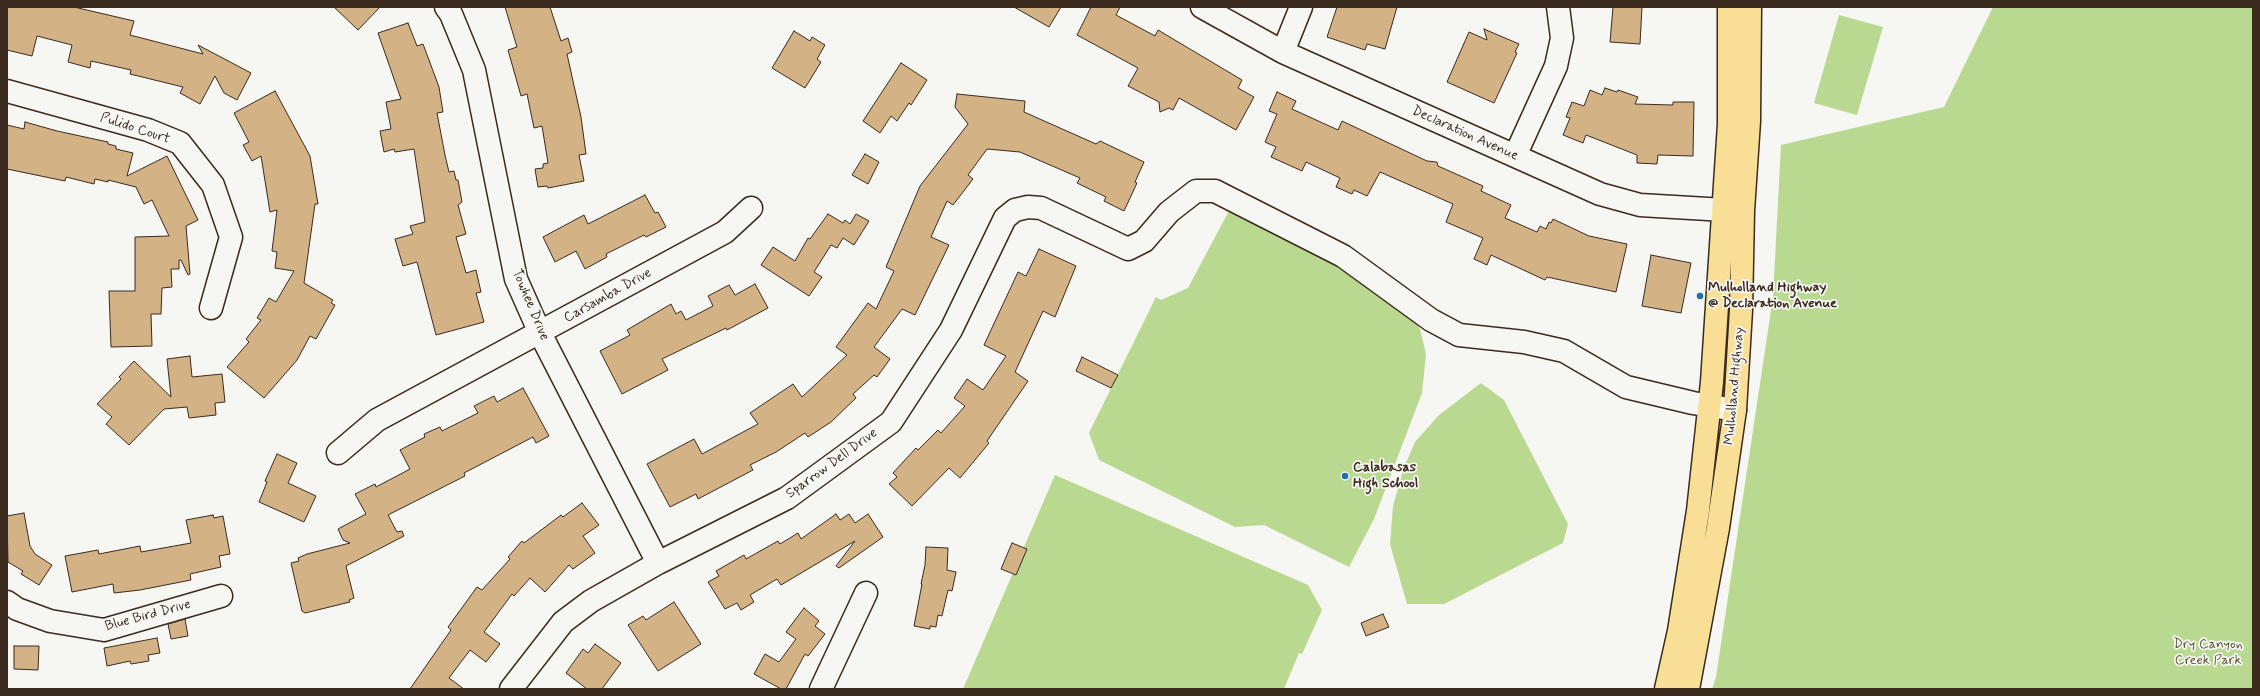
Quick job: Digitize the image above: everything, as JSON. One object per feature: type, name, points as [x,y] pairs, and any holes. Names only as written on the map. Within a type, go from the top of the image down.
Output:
[{"type":"main road","name":"Mulholland Highway","points":[[1688,689],[1718,528],[1735,410],[1741,310],[1733,211],[1729,124],[1729,7]]},
{"type":"main road","name":"Mulholland Highway","points":[[1666,689],[1679,631],[1698,511],[1708,406],[1733,211],[1749,121],[1750,7]]},
{"type":"street","name":"Towhee Drive","points":[[446,7],[451,14],[474,70],[514,272],[540,333],[658,563]]},
{"type":"street","name":"Declaration Avenue","points":[[1202,7],[1283,52],[1600,194],[1640,205],[1733,211]]},
{"type":"street","points":[[1283,52],[1301,7]]},
{"type":"street","points":[[1515,156],[1556,66],[1562,38],[1558,7]]},
{"type":"street","name":"Pulido Court","points":[[7,91],[148,130],[180,143],[213,185],[231,237],[211,308]]},
{"type":"street","name":"Sparrow Dell Drive","points":[[511,689],[563,622],[591,600],[658,563],[787,498],[891,422],[951,330],[1005,218],[1015,210],[1028,207],[1040,208],[1128,249],[1144,241],[1169,212],[1196,191],[1215,191],[1343,256],[1430,320],[1459,335],[1524,342],[1564,351],[1626,387],[1708,406]]},
{"type":"street","name":"Carsamba Drive","points":[[338,453],[377,420],[724,232],[752,208]]},
{"type":"street","points":[[1708,406],[1735,410]]},
{"type":"street","points":[[821,689],[866,593]]},
{"type":"street","name":"Blue Bird Drive","points":[[7,602],[17,609],[50,621],[104,630],[221,596]]},
{"type":"green space","name":"Dry Canyon Creek Park","points":[[1993,7],[2253,7],[2253,689],[1712,689],[1716,677],[1773,297],[1781,145],[1944,107]]},
{"type":"green space","points":[[1839,15],[1883,27],[1857,115],[1814,103]]},
{"type":"green space","points":[[1231,207],[1303,245],[1405,309],[1420,329],[1426,354],[1422,393],[1374,519],[1349,567],[1264,525],[1235,527],[1099,460],[1089,433],[1156,297],[1161,300],[1188,288]]},
{"type":"green space","points":[[1481,383],[1504,400],[1568,524],[1563,543],[1444,604],[1407,604],[1390,544],[1393,506],[1403,470],[1415,442],[1439,415]]},
{"type":"green space","points":[[1055,475],[1308,585],[1322,610],[1302,654],[1299,653],[1284,689],[963,689]]},
{"type":"building","points":[[7,7],[74,7],[134,21],[130,35],[203,54],[198,45],[251,73],[237,100],[224,93],[215,76],[200,104],[180,93],[183,87],[130,74],[131,70],[91,61],[90,68],[68,62],[72,45],[37,36],[32,56],[7,50]]},
{"type":"building","points":[[334,7],[380,7],[358,30]]},
{"type":"building","points":[[505,7],[550,7],[561,41],[568,38],[572,52],[567,54],[581,117],[586,154],[579,155],[584,181],[548,188],[547,186],[538,187],[535,169],[543,168],[543,164],[548,163],[542,126],[534,128],[527,94],[521,96],[508,50],[517,47]]},
{"type":"building","points":[[1014,7],[1061,7],[1049,27]]},
{"type":"building","points":[[1091,7],[1120,7],[1116,15],[1155,36],[1158,30],[1242,80],[1238,88],[1254,97],[1236,130],[1179,98],[1173,110],[1169,108],[1160,112],[1159,102],[1128,86],[1138,68],[1077,35]]},
{"type":"building","points":[[1337,7],[1397,7],[1385,49],[1367,44],[1365,50],[1327,37]]},
{"type":"building","points":[[1613,7],[1642,7],[1640,44],[1610,42]]},
{"type":"building","points":[[408,23],[417,46],[423,44],[439,87],[443,112],[437,113],[449,172],[454,171],[456,180],[458,180],[462,202],[458,205],[466,234],[456,237],[466,273],[476,270],[481,292],[476,293],[484,322],[436,335],[417,262],[403,266],[395,239],[413,234],[410,226],[425,222],[414,149],[395,152],[394,149],[384,152],[380,131],[391,129],[386,102],[401,99],[378,33]]},
{"type":"building","points":[[1484,29],[1519,44],[1515,52],[1517,53],[1494,103],[1447,82],[1469,32],[1487,40]]},
{"type":"building","points":[[794,31],[810,41],[812,37],[825,45],[817,59],[821,62],[805,88],[772,68]]},
{"type":"building","points":[[901,63],[927,80],[911,105],[909,103],[897,121],[891,116],[880,133],[863,121]]},
{"type":"building","points":[[1605,88],[1617,92],[1618,90],[1638,97],[1635,104],[1673,105],[1673,102],[1694,102],[1693,156],[1658,155],[1657,164],[1637,163],[1637,155],[1586,135],[1583,143],[1563,135],[1570,118],[1566,117],[1572,102],[1584,106],[1590,90],[1602,95]]},
{"type":"building","points":[[275,91],[310,156],[318,204],[315,204],[304,283],[333,300],[331,303],[335,305],[316,339],[310,336],[297,360],[264,398],[227,367],[249,342],[246,339],[261,320],[257,318],[269,298],[276,302],[294,271],[275,268],[277,252],[272,251],[277,210],[270,212],[261,156],[252,161],[243,145],[249,142],[234,113]]},
{"type":"building","points":[[1277,92],[1296,101],[1292,109],[1338,130],[1342,121],[1427,161],[1437,162],[1438,166],[1483,186],[1481,191],[1511,205],[1505,218],[1537,232],[1540,226],[1546,229],[1549,222],[1551,223],[1553,219],[1589,236],[1627,244],[1616,292],[1547,277],[1545,280],[1491,255],[1487,265],[1474,259],[1483,238],[1446,222],[1453,204],[1380,172],[1367,196],[1354,190],[1352,194],[1336,187],[1340,178],[1306,162],[1302,171],[1271,157],[1276,147],[1265,142],[1277,114],[1269,111]]},
{"type":"building","points":[[957,94],[1025,101],[1024,112],[1096,144],[1100,141],[1144,162],[1135,182],[1137,183],[1124,211],[1104,201],[1106,197],[1077,183],[1080,178],[1020,152],[987,149],[968,175],[973,179],[953,205],[947,201],[931,237],[949,245],[915,315],[902,309],[874,347],[890,359],[877,377],[874,375],[853,394],[856,398],[831,422],[808,437],[805,433],[776,452],[750,465],[753,470],[698,499],[696,494],[670,507],[647,464],[694,439],[702,454],[758,424],[750,413],[793,384],[802,397],[847,355],[836,347],[868,303],[876,309],[894,271],[886,267],[920,186],[968,124],[955,107]]},
{"type":"building","points":[[25,122],[57,131],[108,142],[108,144],[116,146],[116,149],[133,153],[127,176],[167,156],[198,220],[186,226],[190,274],[188,275],[181,260],[179,260],[179,269],[171,269],[172,287],[162,288],[161,314],[151,314],[152,346],[111,347],[109,291],[135,291],[135,237],[169,236],[152,200],[144,204],[136,187],[108,180],[108,182],[95,179],[94,184],[66,177],[65,181],[7,169],[7,125],[24,129]]},
{"type":"building","points":[[865,154],[879,162],[868,184],[852,175]]},
{"type":"building","points":[[645,195],[655,213],[658,212],[666,227],[646,237],[644,235],[606,254],[607,257],[585,269],[576,251],[555,262],[543,237],[584,215],[588,224]]},
{"type":"building","points":[[828,214],[843,223],[845,220],[850,224],[856,214],[869,221],[854,245],[843,238],[837,248],[831,245],[814,272],[822,277],[809,296],[761,265],[773,247],[795,261],[808,238],[810,239]]},
{"type":"building","points":[[1039,249],[1076,266],[1055,317],[1043,311],[1015,372],[1028,381],[987,441],[989,443],[960,478],[949,468],[912,506],[889,484],[897,477],[893,473],[916,448],[918,450],[938,430],[941,433],[965,406],[954,398],[967,379],[983,390],[1006,356],[984,345],[1018,272],[1026,276]]},
{"type":"building","points":[[1651,255],[1691,263],[1681,313],[1642,306]]},
{"type":"building","points":[[755,284],[768,308],[727,330],[726,328],[662,359],[668,370],[622,394],[600,351],[630,335],[627,330],[671,304],[676,314],[681,311],[686,320],[713,306],[708,296],[729,285],[735,295]]},
{"type":"building","points":[[190,356],[192,377],[222,374],[225,402],[215,403],[216,415],[189,418],[187,407],[164,409],[129,445],[106,424],[112,417],[97,404],[121,379],[119,377],[134,361],[171,397],[167,359]]},
{"type":"building","points":[[1082,357],[1118,375],[1111,388],[1076,371]]},
{"type":"building","points":[[523,388],[549,436],[536,443],[533,437],[464,473],[465,476],[388,515],[397,532],[402,531],[404,536],[346,566],[354,598],[349,600],[350,602],[305,613],[302,611],[291,563],[299,561],[298,558],[307,554],[350,543],[343,540],[338,529],[366,514],[355,494],[375,484],[376,487],[410,469],[400,450],[425,437],[424,434],[440,427],[442,431],[478,413],[474,406],[494,396],[497,402]]},
{"type":"building","points":[[277,454],[297,463],[288,483],[316,496],[304,522],[259,502],[267,482],[265,481]]},
{"type":"building","points":[[582,503],[599,525],[583,536],[595,553],[573,569],[569,565],[545,592],[530,578],[514,596],[512,594],[484,632],[500,644],[486,662],[470,650],[449,678],[464,689],[410,689],[451,630],[448,627],[477,587],[482,590],[510,559],[508,557],[522,541],[524,543],[561,515],[563,517]]},
{"type":"building","points":[[24,513],[30,546],[35,554],[52,565],[39,585],[21,574],[23,571],[8,562],[7,516]]},
{"type":"building","points":[[836,514],[840,520],[849,514],[855,523],[868,514],[883,537],[839,568],[836,566],[855,541],[781,585],[777,579],[750,595],[754,602],[741,610],[737,603],[725,609],[708,582],[719,576],[716,571],[744,555],[746,559],[778,541],[780,544],[798,533],[801,539]]},
{"type":"building","points":[[213,515],[214,518],[223,516],[230,554],[219,556],[221,567],[190,574],[191,580],[140,590],[114,593],[113,584],[72,592],[65,556],[98,550],[99,554],[140,546],[141,552],[191,543],[186,520]]},
{"type":"building","points":[[1012,543],[1027,549],[1016,575],[1001,569]]},
{"type":"building","points":[[926,547],[948,548],[947,570],[956,572],[952,591],[948,590],[942,616],[938,615],[936,627],[930,626],[930,629],[914,626],[925,565]]},
{"type":"building","points":[[674,602],[701,644],[658,671],[628,625],[643,616],[646,620]]},
{"type":"building","points":[[804,608],[819,621],[815,626],[825,634],[808,656],[805,654],[786,689],[781,689],[754,674],[765,654],[779,662],[796,639],[786,632]]},
{"type":"building","points":[[1383,614],[1389,627],[1366,636],[1361,623]]},
{"type":"building","points":[[185,619],[188,636],[171,639],[168,624]]},
{"type":"building","points":[[157,638],[160,653],[148,655],[149,661],[131,664],[130,661],[107,666],[104,648]]},
{"type":"building","points":[[595,644],[621,663],[602,689],[587,689],[566,673],[583,649],[588,653]]},
{"type":"building","points":[[14,646],[39,646],[38,670],[14,669]]},
{"type":"place","name":"Mulholland Highway @ Declaration Avenue","points":[[1700,296]]},
{"type":"place","name":"Calabasas High School","points":[[1345,476]]}]
